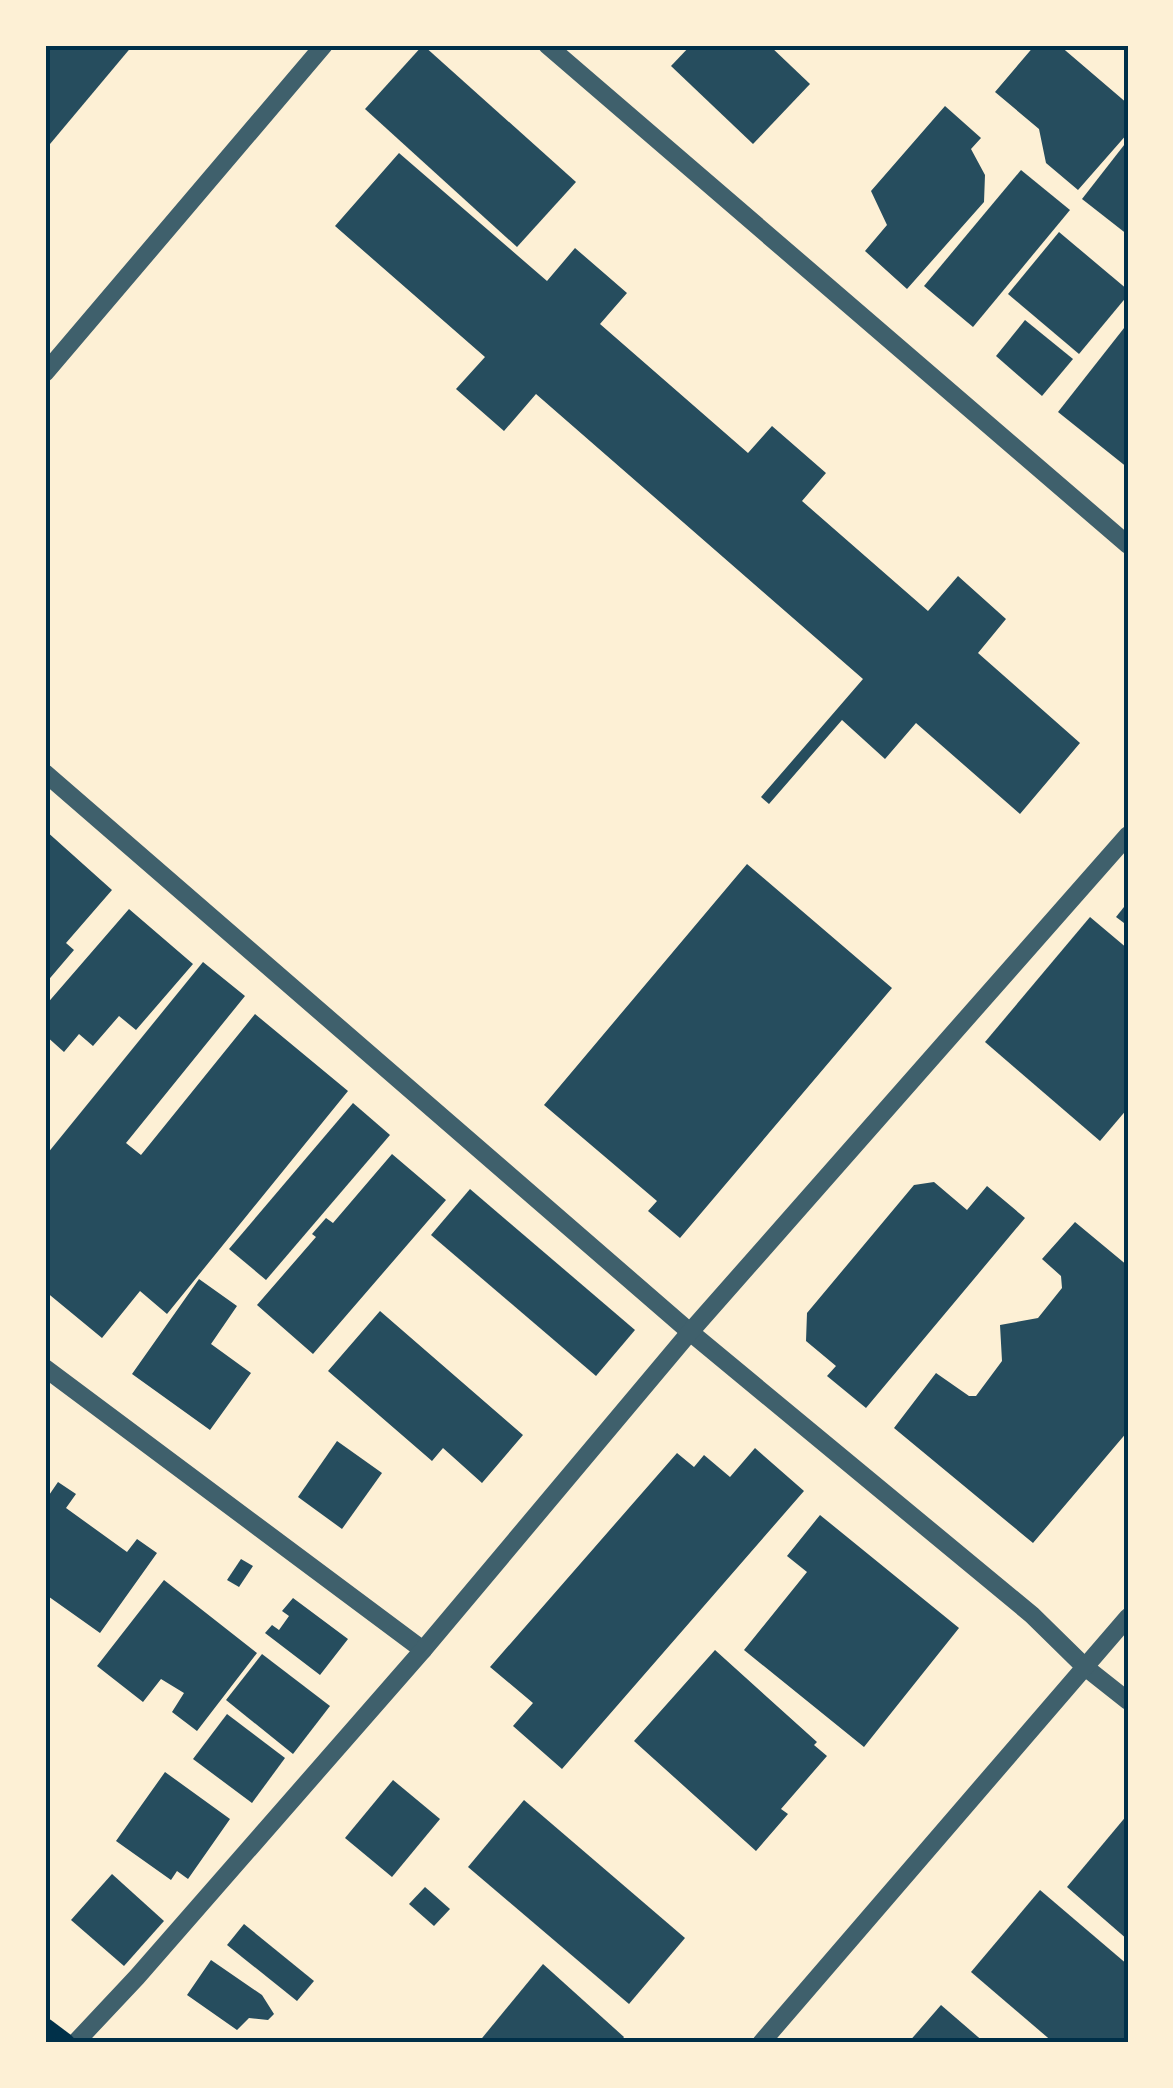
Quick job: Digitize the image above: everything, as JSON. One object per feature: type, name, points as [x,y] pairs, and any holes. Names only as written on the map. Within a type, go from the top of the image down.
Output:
[{"type":"main road","points":[[45,2028],[65,2043]]},
{"type":"street","points":[[45,373],[324,45]]},
{"type":"street","points":[[546,45],[1128,546]]},
{"type":"street","points":[[45,773],[690,1332],[1032,1615],[1128,1701]]},
{"type":"street","points":[[76,2043],[423,1650],[690,1332],[1128,835]]},
{"type":"street","points":[[45,1368],[423,1650]]},
{"type":"street","points":[[761,2043],[1128,1618]]},
{"type":"building","points":[[45,45],[133,45],[45,150]]},
{"type":"building","points":[[423,45],[576,182],[517,247],[365,109]]},
{"type":"building","points":[[691,45],[769,45],[810,84],[753,144],[671,66]]},
{"type":"building","points":[[1035,45],[1059,45],[1128,104],[1128,133],[1078,190],[1046,163],[1039,129],[995,92]]},
{"type":"building","points":[[945,106],[981,138],[971,149],[985,175],[984,202],[907,289],[865,251],[887,225],[871,191]]},
{"type":"building","points":[[1128,140],[1128,235],[1082,199]]},
{"type":"building","points":[[399,153],[547,281],[575,248],[627,293],[600,324],[748,453],[772,426],[826,473],[802,501],[928,611],[958,576],[1006,619],[978,653],[1080,743],[1020,814],[916,723],[885,759],[842,720],[769,804],[761,797],[863,679],[536,394],[504,431],[456,389],[485,357],[335,226]]},
{"type":"building","points":[[1021,170],[1070,210],[973,327],[924,286]]},
{"type":"building","points":[[1059,232],[1128,290],[1128,295],[1079,354],[1008,294]]},
{"type":"building","points":[[1025,320],[1073,359],[1042,396],[996,356]]},
{"type":"building","points":[[1128,323],[1128,468],[1058,412]]},
{"type":"building","points":[[45,830],[112,890],[66,943],[74,950],[45,984]]},
{"type":"building","points":[[747,864],[892,988],[680,1238],[648,1211],[657,1201],[544,1105]]},
{"type":"building","points":[[1128,902],[1128,926],[1116,917]]},
{"type":"building","points":[[129,909],[193,964],[136,1030],[119,1016],[93,1046],[79,1034],[64,1052],[45,1035],[45,1006]]},
{"type":"building","points":[[1090,917],[1128,949],[1128,1108],[1100,1141],[985,1042]]},
{"type":"building","points":[[203,962],[245,996],[126,1143],[141,1155],[255,1014],[348,1091],[167,1314],[140,1291],[102,1338],[45,1291],[45,1152]]},
{"type":"building","points":[[353,1103],[390,1135],[266,1280],[229,1249]]},
{"type":"building","points":[[392,1154],[446,1200],[313,1354],[257,1305],[316,1237],[312,1234],[326,1218],[333,1223]]},
{"type":"building","points":[[934,1182],[967,1210],[987,1186],[1025,1218],[866,1408],[827,1376],[836,1366],[806,1341],[807,1313],[914,1185]]},
{"type":"building","points":[[470,1189],[635,1330],[596,1376],[431,1235]]},
{"type":"building","points":[[1075,1222],[1128,1266],[1128,1431],[1033,1543],[894,1428],[936,1373],[969,1396],[976,1396],[1002,1361],[1000,1325],[1038,1318],[1062,1288],[1061,1276],[1042,1259]]},
{"type":"building","points":[[199,1279],[237,1306],[211,1344],[251,1373],[210,1430],[132,1374]]},
{"type":"building","points":[[380,1311],[523,1435],[482,1483],[443,1448],[432,1461],[328,1371]]},
{"type":"building","points":[[337,1441],[382,1473],[342,1529],[298,1497]]},
{"type":"building","points":[[755,1448],[804,1491],[562,1769],[513,1726],[533,1703],[490,1667],[677,1453],[694,1467],[704,1455],[730,1477]]},
{"type":"building","points":[[58,1482],[76,1494],[66,1508],[127,1552],[137,1539],[157,1553],[100,1633],[45,1594],[45,1501]]},
{"type":"building","points":[[820,1515],[959,1628],[864,1747],[744,1650],[807,1572],[787,1556]]},
{"type":"building","points":[[241,1559],[253,1566],[239,1587],[227,1580]]},
{"type":"building","points":[[164,1580],[257,1653],[197,1731],[172,1712],[184,1693],[161,1679],[143,1702],[97,1666]]},
{"type":"building","points":[[293,1598],[348,1639],[320,1675],[265,1633],[272,1625],[279,1630],[289,1616],[282,1611]]},
{"type":"building","points":[[715,1650],[817,1742],[814,1745],[827,1756],[781,1809],[788,1814],[756,1851],[634,1741]]},
{"type":"building","points":[[262,1654],[330,1706],[293,1754],[226,1700]]},
{"type":"building","points":[[227,1714],[285,1758],[252,1803],[193,1759]]},
{"type":"building","points":[[165,1772],[230,1819],[188,1879],[177,1871],[171,1880],[116,1841]]},
{"type":"building","points":[[393,1780],[440,1819],[392,1877],[345,1838]]},
{"type":"building","points":[[524,1800],[685,1938],[629,2004],[468,1867]]},
{"type":"building","points":[[1128,1814],[1128,1940],[1067,1887]]},
{"type":"building","points":[[112,1874],[164,1921],[124,1966],[71,1920]]},
{"type":"building","points":[[425,1887],[450,1909],[434,1926],[409,1904]]},
{"type":"building","points":[[1040,1890],[1128,1965],[1128,2043],[1054,2043],[971,1972]]},
{"type":"building","points":[[244,1924],[314,1981],[297,2001],[227,1945]]},
{"type":"building","points":[[211,1960],[262,1995],[274,2014],[268,2020],[249,2018],[237,2030],[187,1995]]},
{"type":"building","points":[[543,1964],[624,2037],[620,2043],[478,2043]]},
{"type":"building","points":[[941,2005],[985,2043],[908,2043]]}]
